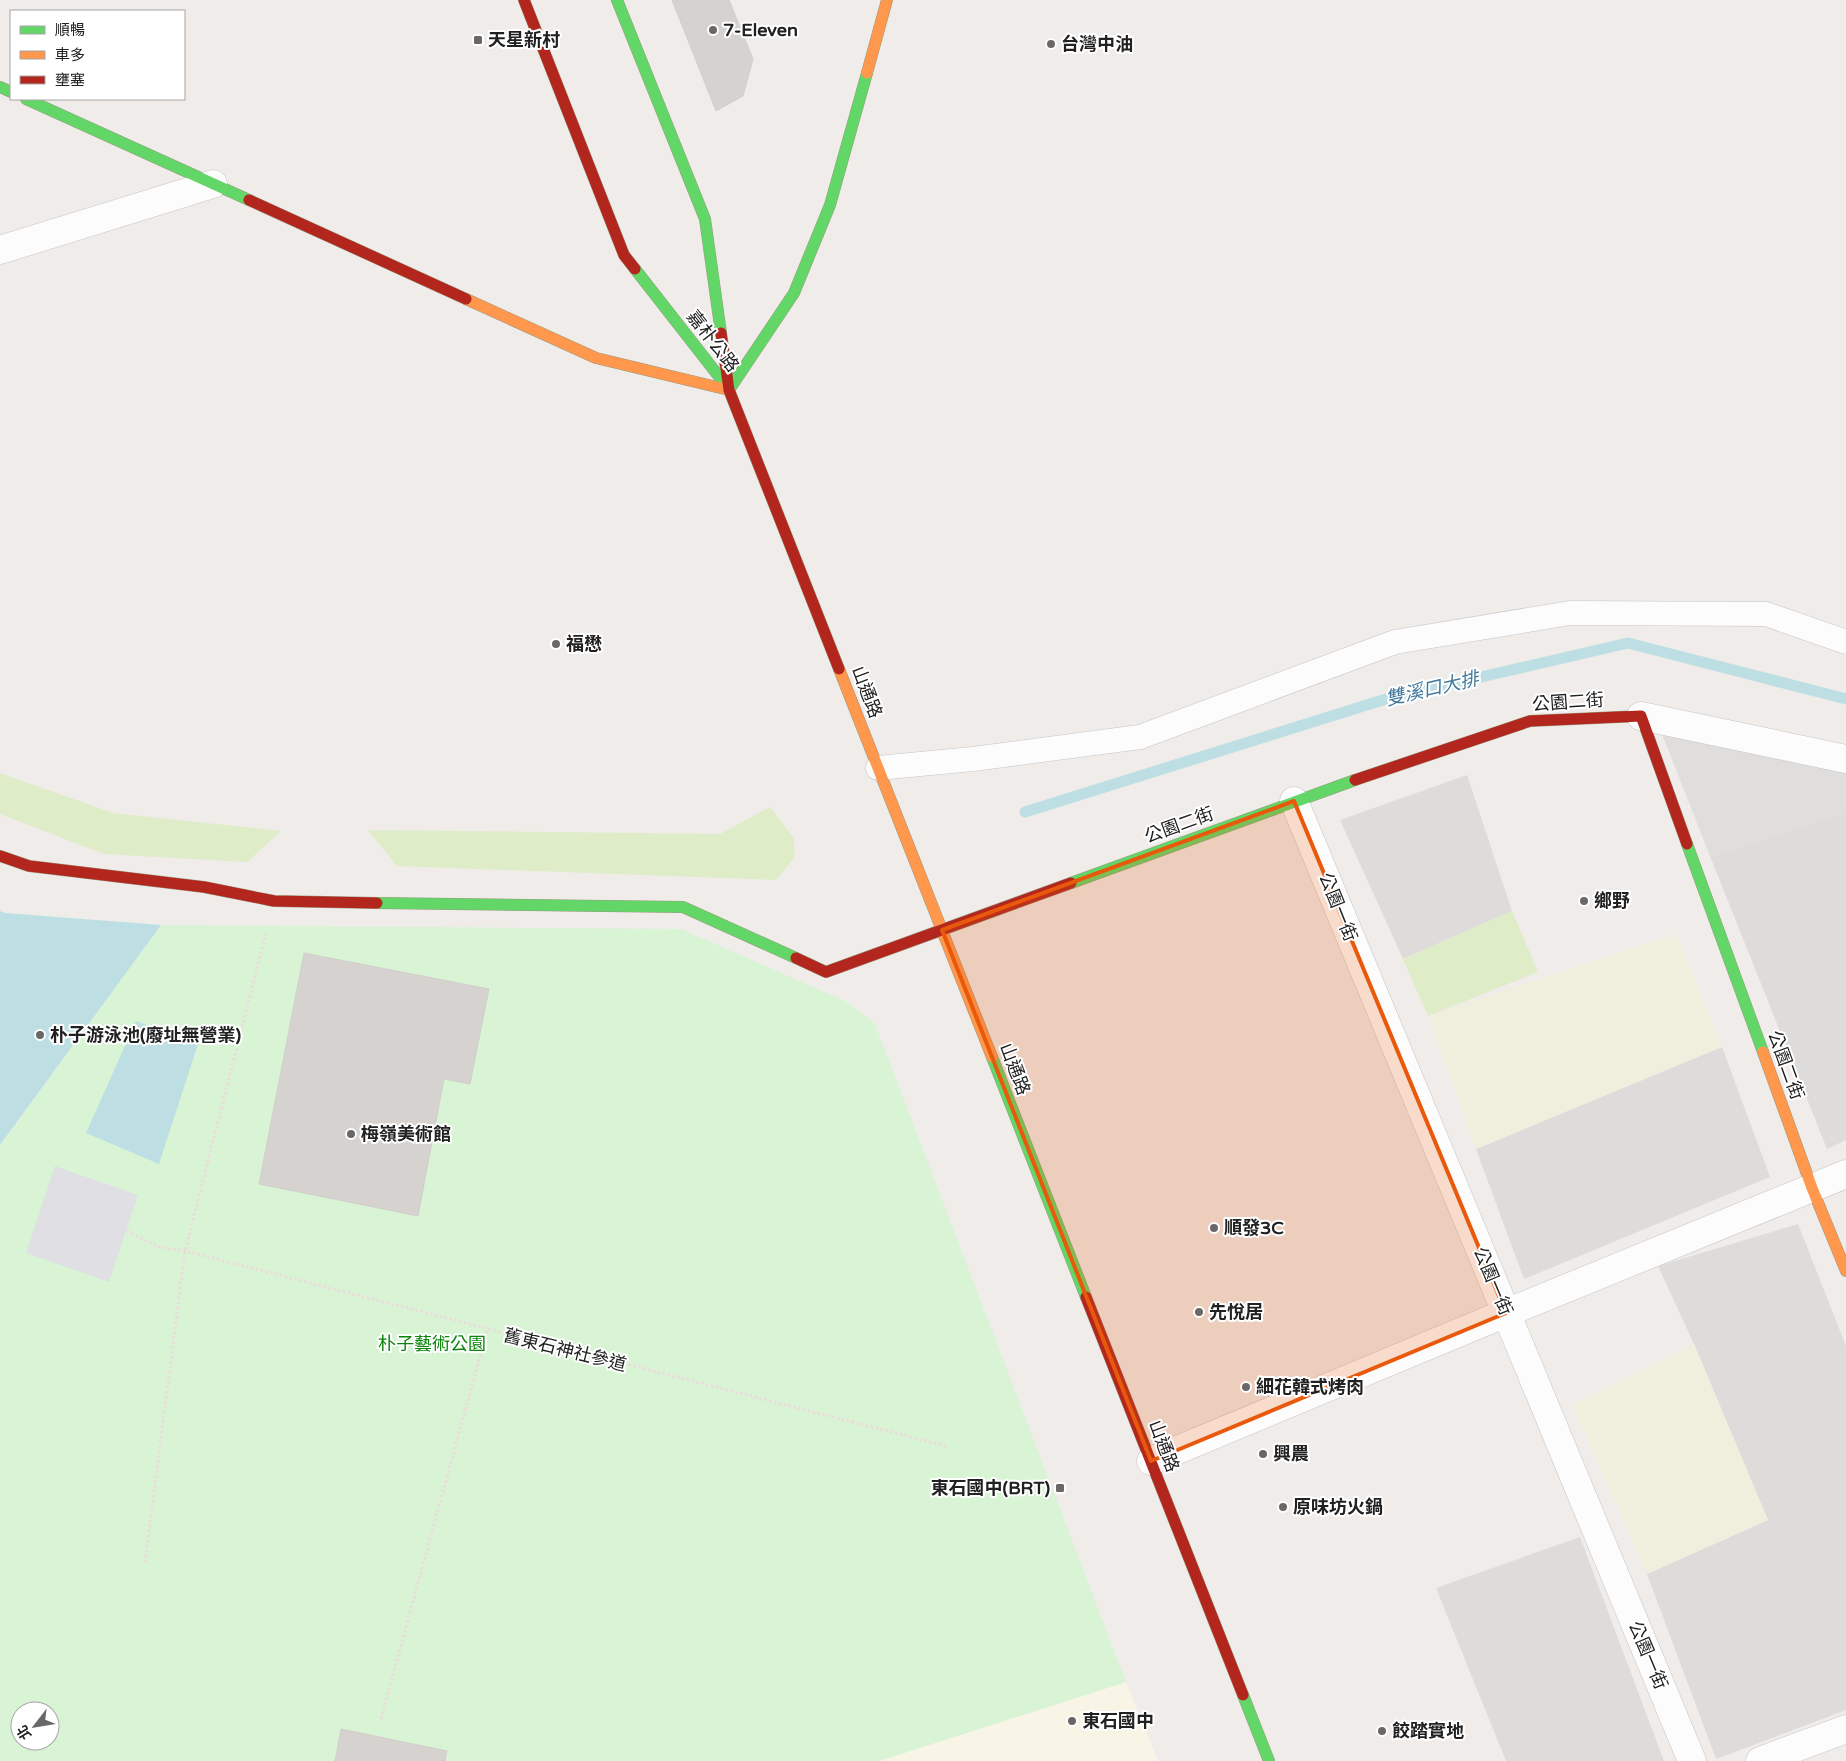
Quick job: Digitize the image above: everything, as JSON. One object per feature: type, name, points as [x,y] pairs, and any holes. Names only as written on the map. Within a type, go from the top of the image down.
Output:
[{"type":"main road","name":"嘉朴公路","points":[[524,0],[624,255],[729,390]]},
{"type":"main road","name":"嘉朴公路","points":[[617,0],[705,220],[729,390]]},
{"type":"main road","points":[[28,100],[596,358],[729,390],[794,293],[830,205],[887,0]]},
{"type":"main road","name":"山通路","points":[[729,390],[1269,1761]]},
{"type":"main road","name":"公園二街","points":[[0,856],[29,866],[204,887],[274,900],[683,907],[826,972],[1294,801],[1530,721],[1641,716],[1812,1188],[1846,1271]]},
{"type":"street","points":[[0,250],[213,184]]},
{"type":"street","points":[[1641,716],[1846,759]]},
{"type":"street","name":"公園一街","points":[[1294,801],[1692,1761]]},
{"type":"street","points":[[1151,1460],[1846,1174]]},
{"type":"street","points":[[1760,1761],[1846,1729]]},
{"type":"lane","points":[[878,768],[973,759],[1140,736],[1395,642],[1570,613],[1766,614],[1846,642]]},
{"type":"path","points":[[145,1562],[185,1251],[274,900]]},
{"type":"path","name":"舊東石神社參道","points":[[127,1231],[160,1247],[185,1251],[487,1330],[946,1446]]},
{"type":"path","points":[[381,1719],[487,1330]]},
{"type":"highlighted area","points":[[1294,801],[1506,1313],[1151,1461],[942,930]]},
{"type":"shaded area","points":[[1651,706],[1846,758],[1846,812],[1710,856]]},
{"type":"shaded area","points":[[1467,775],[1512,911],[1403,959],[1340,820]]},
{"type":"shaded area","points":[[1846,812],[1846,1140],[1827,1149],[1710,856]]},
{"type":"shaded area","points":[[1676,934],[1722,1047],[1476,1149],[1428,1016]]},
{"type":"shaded area","points":[[1722,1047],[1770,1177],[1524,1279],[1476,1149]]},
{"type":"shaded area","points":[[55,1166],[138,1195],[109,1282],[26,1253]]},
{"type":"shaded area","points":[[1798,1224],[1846,1346],[1846,1710],[1716,1759],[1647,1574],[1768,1520],[1694,1344],[1658,1266]]},
{"type":"shaded area","points":[[1694,1344],[1768,1520],[1647,1574],[1572,1405]]},
{"type":"shaded area","points":[[1580,1537],[1664,1761],[1506,1761],[1436,1588]]},
{"type":"shaded area","name":"東石國中","points":[[1126,1682],[1158,1761],[879,1761]]},
{"type":"green space","points":[[0,773],[113,813],[281,831],[247,862],[104,854],[0,814]]},
{"type":"green space","points":[[770,807],[793,837],[795,857],[776,880],[397,866],[368,830],[720,834]]},
{"type":"green space","points":[[1512,911],[1538,972],[1428,1016],[1403,959]]},
{"type":"green space","name":"朴子藝術公園","points":[[161,925],[681,929],[847,1002],[875,1024],[1126,1682],[879,1761],[0,1761],[0,1146]]},
{"type":"water","name":"朴子游泳池(廢址無營業)","points":[[0,911],[5,913],[161,925],[0,1145]]},
{"type":"water","points":[[136,1021],[198,1044],[159,1164],[86,1133]]},
{"type":"building","name":"7-Eleven","points":[[672,0],[729,0],[753,59],[743,96],[716,111]]},
{"type":"building","name":"梅嶺美術館","points":[[304,953],[489,989],[470,1084],[444,1079],[418,1216],[259,1184]]},
{"type":"building","points":[[341,1729],[447,1751],[445,1761],[335,1761]]},
{"type":"waterway","name":"雙溪口大排","points":[[1025,812],[1386,699],[1628,643],[1846,699]]},
{"type":"traffic: fast","points":[[617,0],[705,219],[721,333]]},
{"type":"traffic: fast","points":[[729,390],[794,293],[830,205],[867,73]]},
{"type":"traffic: fast","points":[[0,87],[10,92]]},
{"type":"traffic: fast","points":[[28,100],[249,200]]},
{"type":"traffic: fast","points":[[635,269],[728,388]]},
{"type":"traffic: fast","points":[[1071,883],[1355,780]]},
{"type":"traffic: fast","points":[[1687,844],[1763,1052]]},
{"type":"traffic: fast","points":[[377,903],[683,907],[796,958]]},
{"type":"traffic: fast","points":[[992,1057],[1086,1297]]},
{"type":"traffic: fast","points":[[1243,1695],[1269,1761]]},
{"type":"traffic: slow","points":[[867,73],[887,0]]},
{"type":"traffic: slow","points":[[466,299],[596,358],[729,390]]},
{"type":"traffic: slow","points":[[839,669],[992,1057]]},
{"type":"traffic: slow","points":[[1763,1052],[1812,1188],[1846,1271]]},
{"type":"traffic: jam","points":[[524,0],[624,255],[635,269]]},
{"type":"traffic: jam","points":[[249,200],[466,299]]},
{"type":"traffic: jam","points":[[721,333],[729,390],[839,669]]},
{"type":"traffic: jam","points":[[1355,780],[1530,721],[1641,716],[1687,844]]},
{"type":"traffic: jam","points":[[0,856],[29,866],[204,887],[274,901],[377,903]]},
{"type":"traffic: jam","points":[[796,958],[826,972],[1071,883]]},
{"type":"traffic: jam","points":[[1086,1297],[1243,1695]]},
{"type":"place","name":"7-Eleven","points":[[713,30]]},
{"type":"place","name":"天星新村","points":[[478,40]]},
{"type":"place","name":"台灣中油","points":[[1051,44]]},
{"type":"place","name":"福懋","points":[[556,644]]},
{"type":"place","name":"鄉野","points":[[1584,901]]},
{"type":"place","name":"朴子游泳池(廢址無營業)","points":[[40,1035]]},
{"type":"place","name":"梅嶺美術館","points":[[351,1134]]},
{"type":"place","name":"順發3C","points":[[1214,1228]]},
{"type":"place","name":"先悅居","points":[[1199,1312]]},
{"type":"place","name":"細花韓式烤肉","points":[[1246,1387]]},
{"type":"place","name":"興農","points":[[1263,1454]]},
{"type":"place","name":"東石國中(BRT)","points":[[1060,1488]]},
{"type":"place","name":"原味坊火鍋","points":[[1283,1507]]},
{"type":"place","name":"東石國中","points":[[1072,1721]]},
{"type":"place","name":"餃踏實地","points":[[1382,1731]]}]
